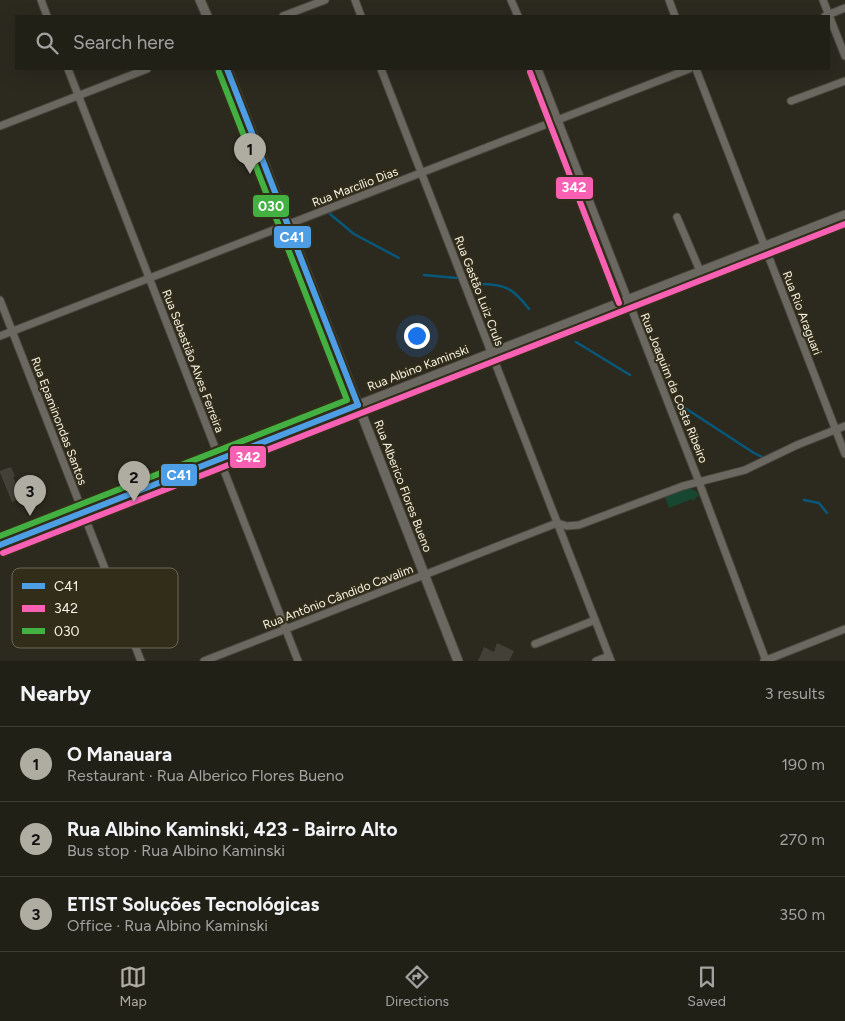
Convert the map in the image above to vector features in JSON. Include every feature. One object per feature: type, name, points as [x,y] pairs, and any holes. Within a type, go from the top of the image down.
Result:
[{"type":"street","points":[[41,0],[47,15]]},
{"type":"street","points":[[200,0],[207,15]]},
{"type":"street","points":[[286,15],[325,0]]},
{"type":"street","points":[[355,0],[361,15]]},
{"type":"street","points":[[511,0],[518,15]]},
{"type":"street","points":[[669,0],[675,15]]},
{"type":"street","points":[[824,0],[827,15],[845,8]]},
{"type":"street","points":[[830,22],[845,56]]},
{"type":"street","name":"Rua Sebastião Alves Ferreira","points":[[68,70],[298,661]]},
{"type":"street","points":[[0,126],[145,70]]},
{"type":"street","name":"Rua Alberico Flores Bueno","points":[[227,70],[458,661]]},
{"type":"street","name":"Rua Gastão Luiz Cruls","points":[[381,70],[610,658]]},
{"type":"street","name":"Rua Joaquim da Costa Ribeiro","points":[[538,70],[699,482],[765,661]]},
{"type":"street","name":"Rua Marcílio Dias","points":[[0,336],[686,70]]},
{"type":"street","name":"Rua Rio Araguari","points":[[696,70],[845,454]]},
{"type":"street","points":[[791,101],[845,81]]},
{"type":"street","name":"Rua Albino Kaminski","points":[[0,545],[845,215]]},
{"type":"street","points":[[677,217],[700,271]]},
{"type":"street","name":"Rua Epaminondas Santos","points":[[0,300],[105,568]]},
{"type":"street","name":"Rua Antônio Cândido Cavalim","points":[[204,661],[557,523],[566,526],[579,525],[671,490],[745,470],[797,445],[845,426]]},
{"type":"street","points":[[535,644],[595,620]]},
{"type":"street","points":[[765,661],[845,629]]},
{"type":"street","name":"Rua Epaminondas Santos","points":[[136,648],[141,661]]},
{"type":"street","points":[[596,661],[610,658]]},
{"type":"green space","points":[[689,488],[696,491],[699,495],[693,501],[692,499],[669,508],[665,497]]},
{"type":"building","points":[[11,467],[22,498],[12,502],[0,473],[0,471]]},
{"type":"building","points":[[497,643],[514,651],[509,661],[478,661],[484,647],[494,652]]},
{"type":"waterway","points":[[330,214],[354,234],[399,258]]},
{"type":"waterway","points":[[424,275],[457,278]]},
{"type":"waterway","points":[[479,284],[502,286],[518,296],[529,309]]},
{"type":"waterway","points":[[576,342],[630,375]]},
{"type":"waterway","points":[[682,406],[764,458]]},
{"type":"waterway","points":[[804,500],[819,503],[827,513]]},
{"type":"transit line","name":"C41","points":[[227,70],[358,405]]},
{"type":"transit line","name":"030","points":[[0,536],[347,400],[219,72]]},
{"type":"transit line","name":"342","points":[[530,72],[619,303]]},
{"type":"transit line","name":"342","points":[[3,553],[845,224]]},
{"type":"transit line","name":"C41","points":[[0,545],[358,405]]},
{"type":"place","name":"O Manauara","points":[[250,174]]},
{"type":"place","name":"Rua Albino Kaminski, 423 - Bairro Alto","points":[[134,502]]},
{"type":"place","name":"ETIST Soluções Tecnológicas","points":[[30,516]]}]
